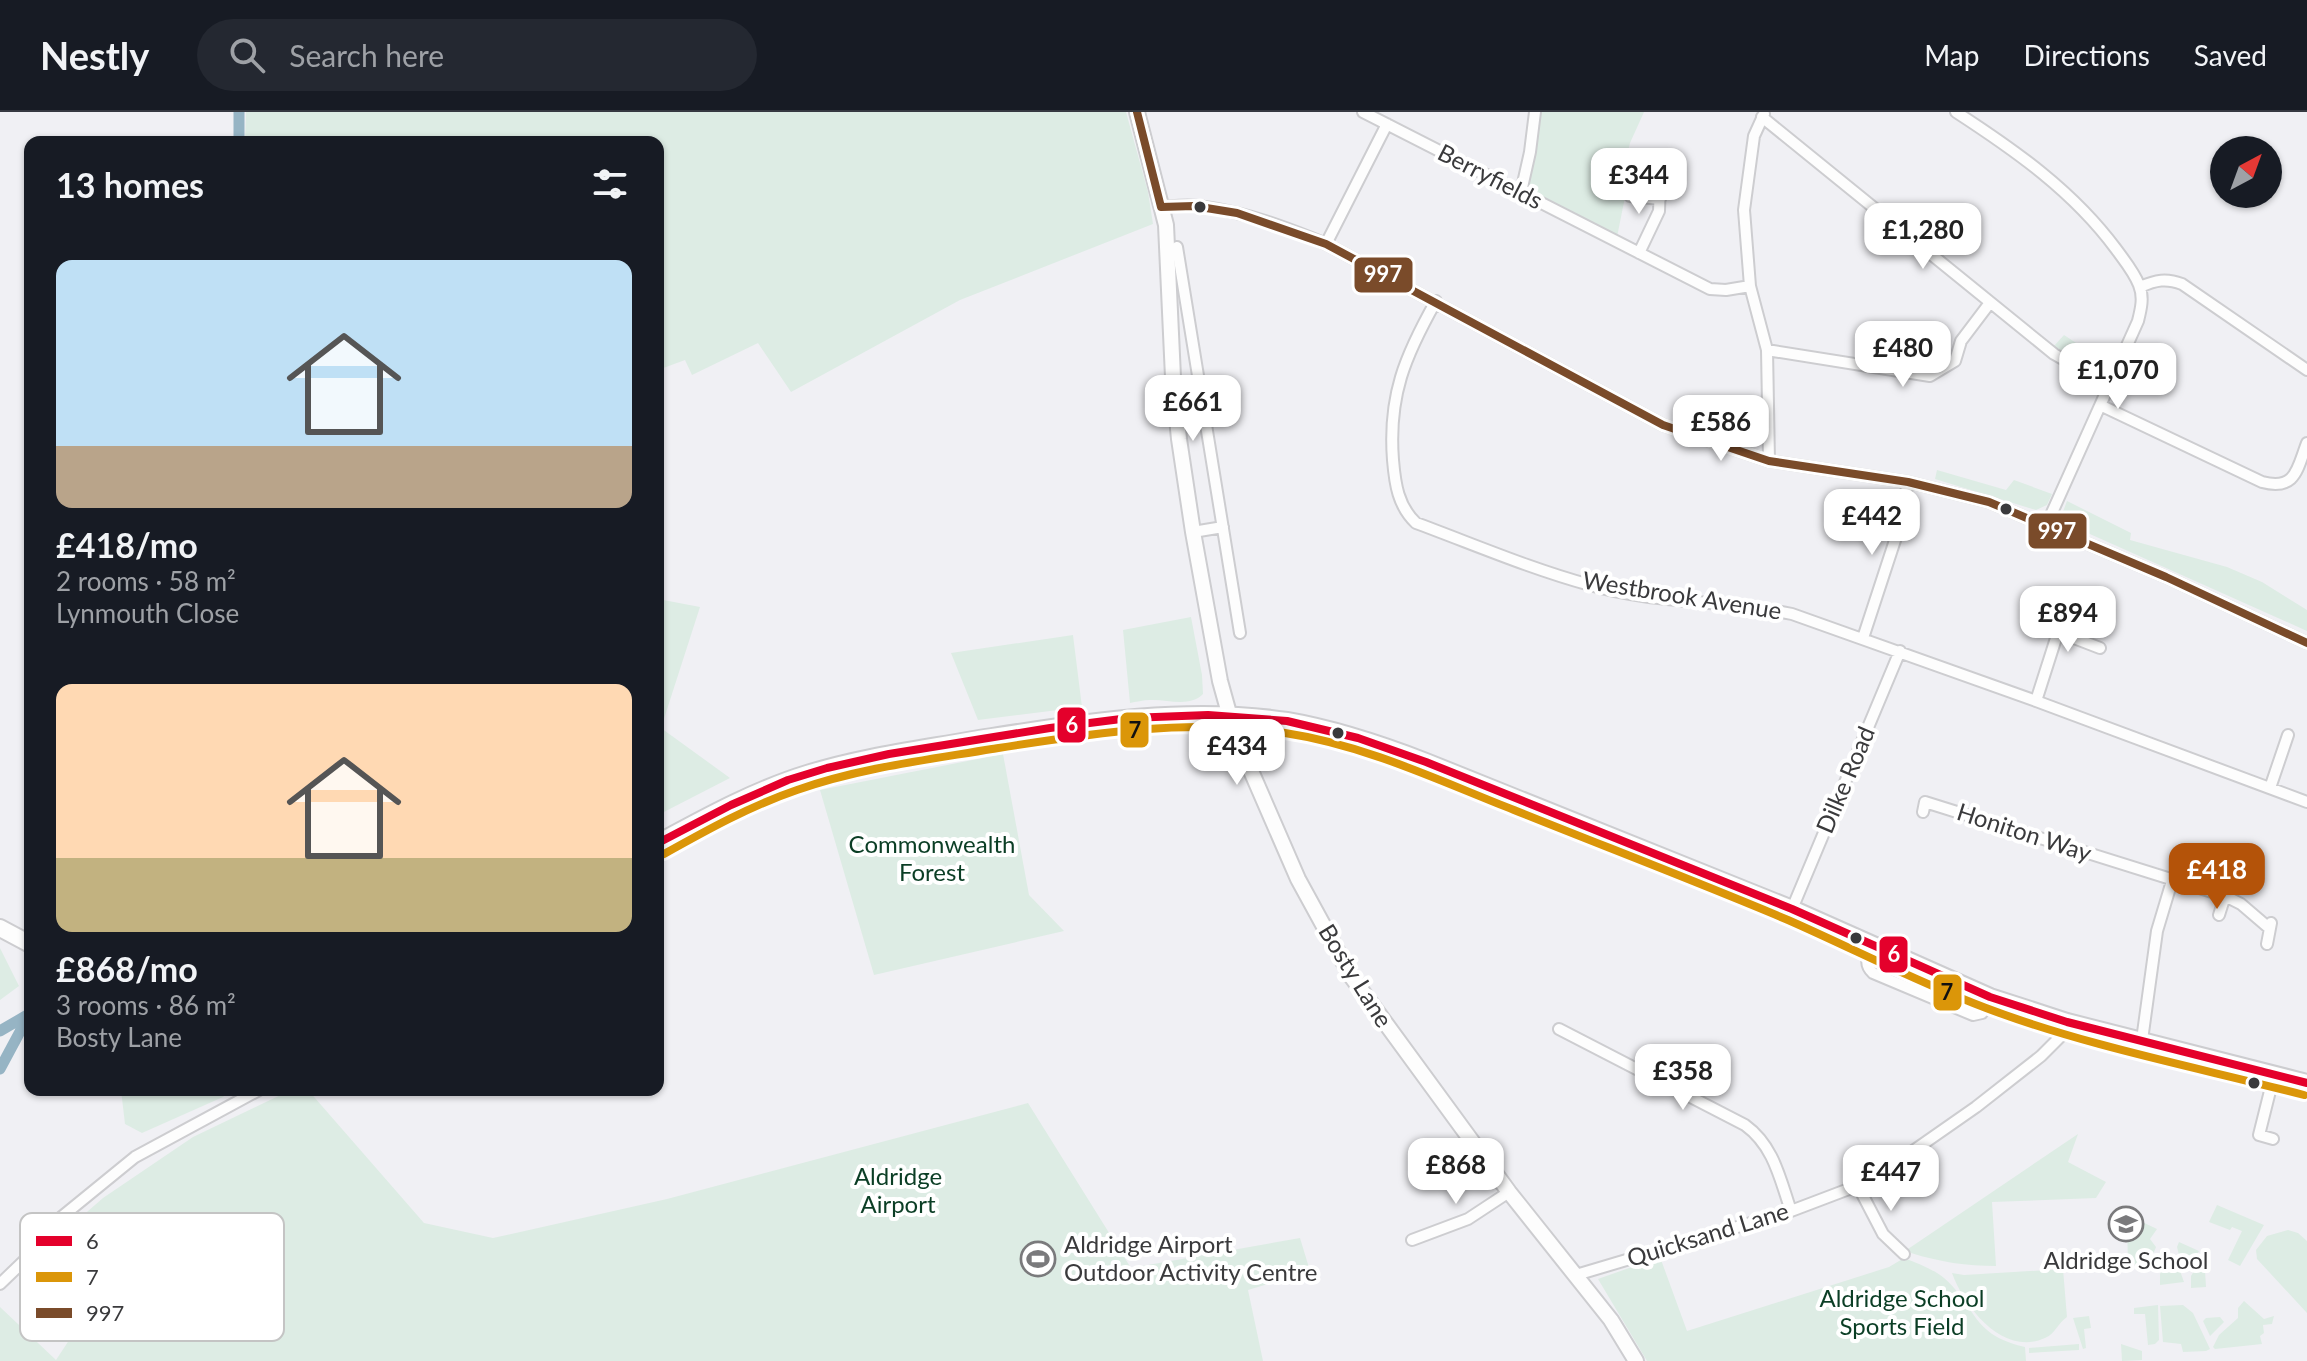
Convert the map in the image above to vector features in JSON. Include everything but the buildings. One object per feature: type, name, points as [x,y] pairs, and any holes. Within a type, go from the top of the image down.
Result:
[{"type":"main road","name":"Bosty Lane","points":[[1137,112],[1166,225],[1176,408],[1193,532],[1220,681],[1230,717],[1298,879],[1351,976],[1509,1192],[1611,1320],[1636,1361]]},
{"type":"main road","points":[[664,840],[760,792],[856,760],[1097,722],[1149,717],[1288,721],[1381,745],[1792,909],[1990,997],[2067,1022],[2307,1083]]},
{"type":"main road","points":[[0,926],[23,940]]},
{"type":"street","name":"Berryfields","points":[[1363,112],[1710,289],[1750,286]]},
{"type":"street","points":[[1521,192],[1535,112]]},
{"type":"street","points":[[1956,112],[2004,143],[2070,196],[2100,228],[2140,287],[2142,303],[2138,321],[2046,526]]},
{"type":"street","points":[[1769,461],[1767,350],[1750,286],[1745,193],[1754,136],[1764,115],[1989,304],[2054,354],[2110,386]]},
{"type":"street","points":[[1326,244],[1387,124]]},
{"type":"street","points":[[1639,253],[1655,222],[1660,182]]},
{"type":"street","points":[[1630,196],[1660,199]]},
{"type":"street","points":[[1161,207],[1202,206],[1276,223],[1326,244],[1436,301],[1663,425],[1769,461],[1908,482],[1989,502],[2166,577],[2307,643]]},
{"type":"street","points":[[1177,247],[1223,527],[1231,610],[1240,633]]},
{"type":"street","points":[[2140,287],[2155,280],[2169,279],[2182,284],[2307,370]]},
{"type":"street","name":"Westbrook Avenue","points":[[1436,301],[1402,371],[1391,428],[1394,475],[1401,505],[1416,523],[1591,586],[1792,614],[2307,802]]},
{"type":"street","points":[[1767,350],[1930,376],[1955,361],[1961,341],[1989,304]]},
{"type":"street","points":[[2102,406],[2276,486],[2284,485],[2293,477],[2307,443]]},
{"type":"street","points":[[1863,638],[1899,528],[1908,482]]},
{"type":"street","points":[[1193,532],[1223,527]]},
{"type":"street","points":[[2036,701],[2053,630],[2100,648]]},
{"type":"street","name":"Dilke Road","points":[[1792,909],[1900,651]]},
{"type":"street","points":[[2270,788],[2288,735]]},
{"type":"street","name":"Honiton Way","points":[[1923,812],[1925,802],[2132,873],[2225,896],[2270,925],[2267,944]]},
{"type":"street","points":[[2142,1040],[2157,931],[2172,881]]},
{"type":"street","points":[[2219,915],[2225,896]]},
{"type":"street","points":[[1873,945],[1866,959],[1873,973],[1973,1015],[1982,1013],[1990,997]]},
{"type":"street","name":"Quicksand Lane","points":[[1576,1275],[1791,1211],[1858,1186],[1884,1172],[1976,1107],[2051,1048],[2067,1022]]},
{"type":"street","points":[[1559,1029],[1758,1134],[1771,1152],[1791,1211]]},
{"type":"street","points":[[1566,1047],[1575,1036]]},
{"type":"street","points":[[2255,1146],[2274,1075]]},
{"type":"street","points":[[66,1213],[135,1157],[246,1096]]},
{"type":"street","points":[[2259,1135],[2273,1139]]},
{"type":"street","points":[[1858,1186],[1883,1234],[1904,1254]]},
{"type":"street","points":[[1412,1240],[1468,1219],[1509,1192]]},
{"type":"street","points":[[0,1284],[20,1265]]},
{"type":"green space","points":[[246,112],[1126,112],[1148,192],[1153,224],[960,300],[791,392],[758,343],[692,375],[685,360],[664,368],[664,136],[245,136]]},
{"type":"green space","points":[[1541,112],[1644,112],[1630,143],[1622,177],[1625,197],[1617,237],[1527,192]]},
{"type":"green space","points":[[2064,335],[2111,366],[2089,366],[2054,346]]},
{"type":"green space","points":[[1937,470],[2006,490],[2014,480],[2052,494],[2047,505],[2036,510],[1935,479]]},
{"type":"green space","points":[[2067,501],[2131,533],[2130,540],[2227,567],[2262,582],[2307,610],[2307,631],[2063,522],[2061,517]]},
{"type":"green space","points":[[664,600],[700,607],[664,719]]},
{"type":"green space","points":[[1191,617],[1203,694],[1185,702],[1150,700],[1130,703],[1123,630]]},
{"type":"green space","points":[[1073,635],[1082,707],[978,720],[951,653]]},
{"type":"green space","points":[[664,730],[730,778],[664,812]]},
{"type":"green space","name":"Commonwealth Forest","points":[[1003,754],[1029,895],[1064,931],[874,975],[820,790]]},
{"type":"green space","points":[[0,948],[19,986],[0,1000]]},
{"type":"green space","points":[[122,1096],[224,1096],[142,1133],[125,1124]]},
{"type":"green space","name":"Aldridge Airport","points":[[278,1096],[313,1096],[424,1223],[493,1238],[667,1199],[1028,1103],[1131,1268],[1300,1238],[1310,1271],[1248,1290],[1263,1361],[0,1361],[0,1307],[20,1326],[20,1341],[36,1341],[56,1360],[69,1341],[284,1341],[284,1213],[86,1213],[193,1137]]},
{"type":"green space","points":[[2078,1134],[2068,1162],[2106,1182],[2096,1198],[1992,1202],[1996,1266],[1943,1261],[1911,1253],[1908,1249]]},
{"type":"green space","points":[[2217,1205],[2264,1225],[2240,1266],[2228,1260],[2242,1231],[2209,1222]]},
{"type":"green space","points":[[2138,1220],[2157,1229],[2150,1239],[2156,1247],[2154,1252],[2142,1265],[2128,1264],[2127,1224],[2136,1225]]},
{"type":"green space","points":[[2288,1230],[2298,1233],[2307,1241],[2307,1313],[2257,1259],[2256,1250],[2267,1236]]},
{"type":"green space","points":[[2179,1242],[2199,1251],[2194,1260],[2182,1267],[2177,1247]]},
{"type":"green space","points":[[2204,1254],[2209,1256],[2205,1270],[2206,1287],[2191,1288],[2191,1276]]},
{"type":"green space","points":[[2168,1256],[2175,1257],[2184,1282],[2160,1285],[2160,1274]]},
{"type":"green space","name":"Aldridge School Sports Field","points":[[1660,1257],[1687,1331],[1889,1267],[1904,1258],[1944,1278],[1984,1327],[2007,1342],[2025,1347],[2026,1361],[1647,1361],[1598,1279]]},
{"type":"green space","points":[[2063,1269],[2067,1317],[2045,1338],[2029,1342],[2014,1341],[1987,1325],[1966,1300],[1952,1273],[1964,1275]]},
{"type":"green space","points":[[2244,1301],[2264,1319],[2274,1316],[2272,1324],[2263,1325],[2264,1333],[2260,1336],[2262,1344],[2215,1349],[2213,1347],[2219,1335],[2238,1318],[2238,1308]]},
{"type":"green space","points":[[2158,1305],[2159,1340],[2148,1345],[2145,1314],[2134,1314],[2134,1308]]},
{"type":"green space","points":[[2183,1305],[2193,1313],[2210,1349],[2183,1352],[2181,1344],[2163,1342],[2160,1306]]},
{"type":"green space","points":[[2089,1316],[2091,1328],[2084,1329],[2086,1348],[2083,1349],[2073,1318]]},
{"type":"green space","points":[[2220,1317],[2224,1322],[2210,1336],[2203,1321]]},
{"type":"green space","points":[[2079,1344],[2079,1350],[2029,1353],[2029,1348]]},
{"type":"green space","points":[[2121,1344],[2142,1351],[2142,1360],[2122,1361]]},
{"type":"waterway","points":[[239,112],[239,136]]},
{"type":"waterway","points":[[0,1031],[24,1017]]},
{"type":"waterway","points":[[0,1069],[24,1024]]},
{"type":"transit line","name":"997","points":[[1137,112],[1161,207],[1194,206],[1237,213],[1326,244],[1663,425],[1769,461],[1908,482],[1989,502],[2166,577],[2307,643]]},
{"type":"transit line","name":"6","points":[[664,840],[788,780],[889,754],[1129,718],[1208,715],[1287,721],[1358,738],[1426,762],[1792,909],[1990,997],[2067,1022],[2307,1083]]},
{"type":"transit line","name":"7","points":[[664,854],[780,796],[820,782],[893,765],[1064,738],[1138,730],[1211,727],[1285,733],[1344,746],[1430,776],[1754,906],[1936,988],[2024,1022],[2304,1095]]},
{"type":"place","name":"Aldridge School","points":[[2126,1224]]},
{"type":"place","name":"Aldridge Airport Outdoor Activity Centre","points":[[1038,1259]]}]
